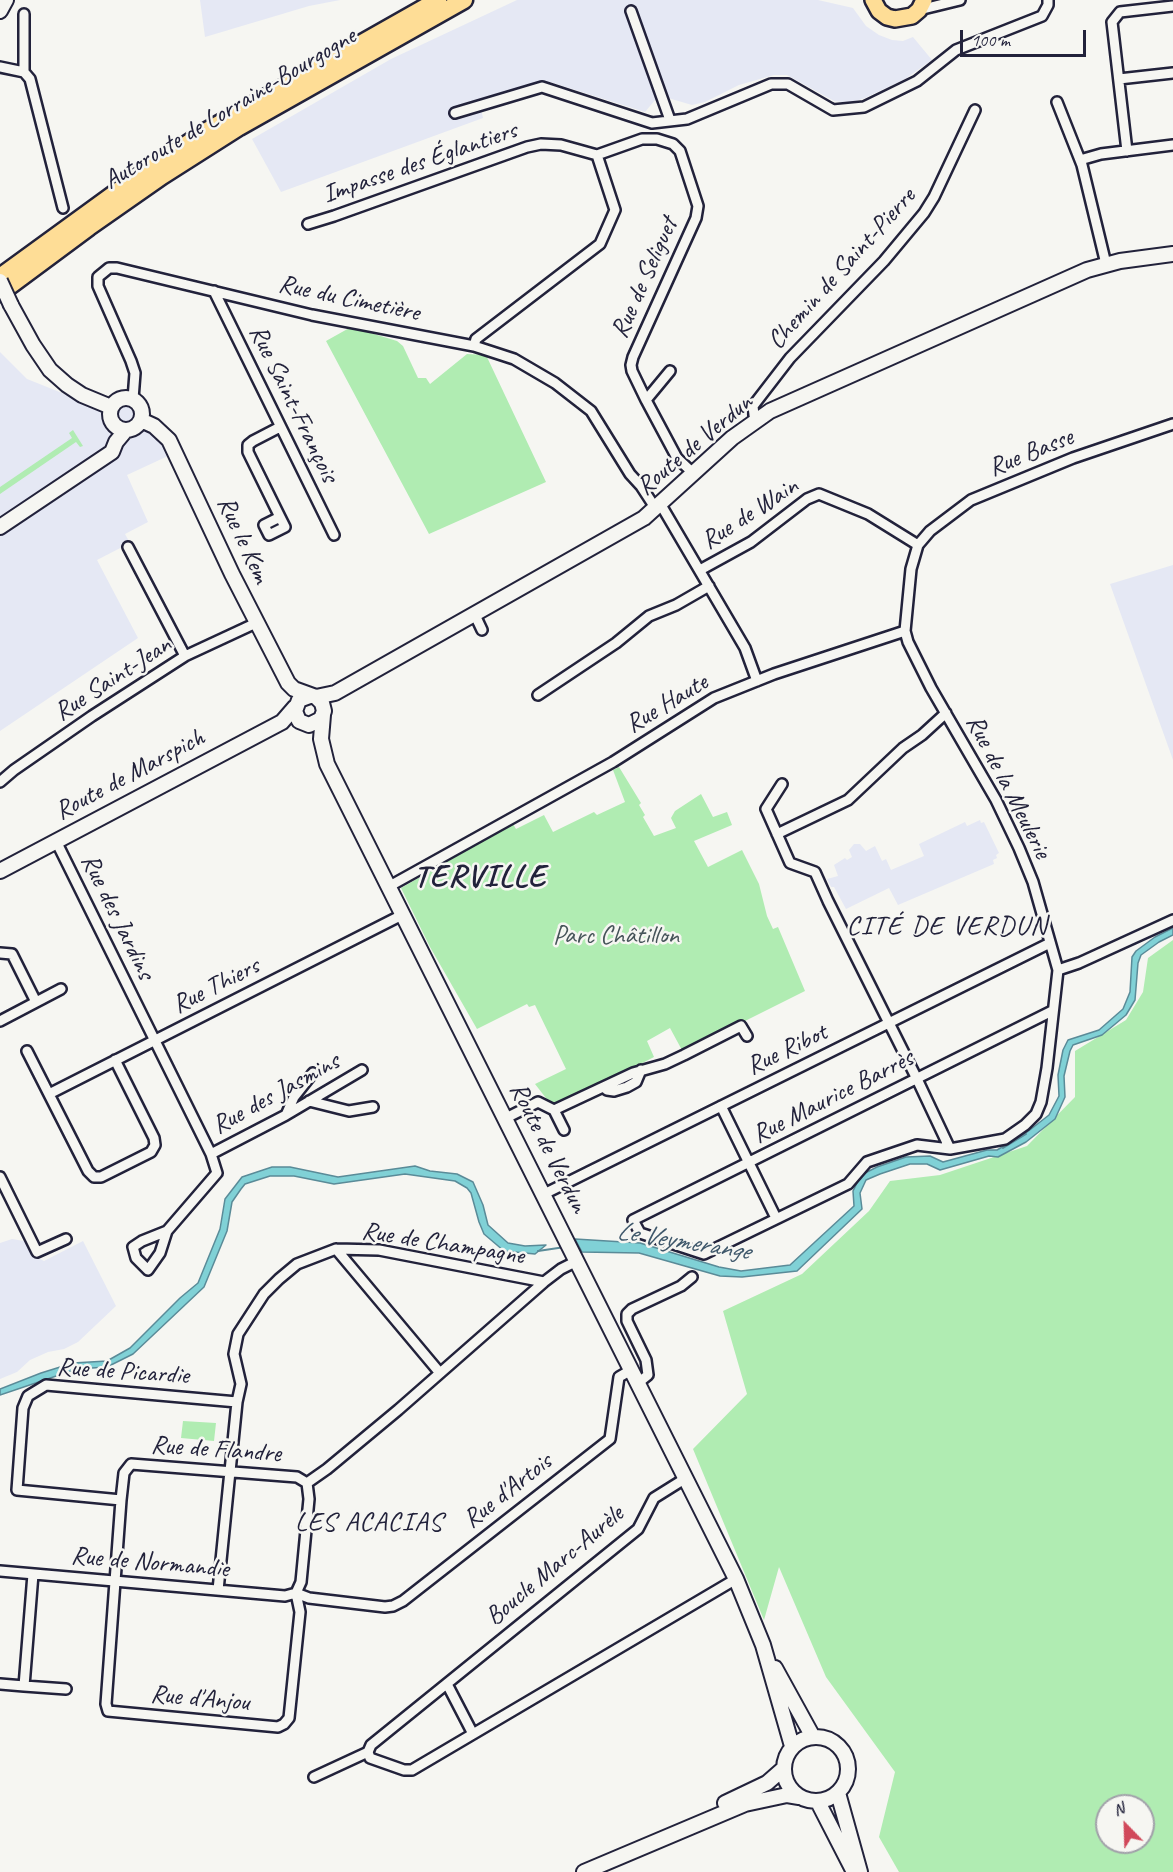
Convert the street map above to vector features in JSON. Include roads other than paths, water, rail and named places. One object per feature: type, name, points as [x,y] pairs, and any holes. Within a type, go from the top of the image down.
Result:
[{"type":"highway","name":"Autoroute de Lorraine-Bourgogne","points":[[0,279],[125,186],[205,132],[438,0]]},
{"type":"highway","name":"Autoroute de Lorraine-Bourgogne","points":[[5,299],[153,182],[239,127],[464,0]]},
{"type":"main road","points":[[0,11],[6,0]]},
{"type":"main road","points":[[873,0],[879,11],[895,19],[912,16],[922,5]]},
{"type":"main road","name":"Route de Verdun","points":[[313,697],[335,693],[644,518],[756,419],[770,411],[1106,264],[1173,254]]},
{"type":"main road","points":[[0,279],[5,299],[50,370],[82,395],[111,407]]},
{"type":"main road","points":[[128,397],[133,399],[142,410],[141,420],[135,427],[121,428],[111,418],[111,407],[118,400],[128,397]]},
{"type":"main road","name":"Rue le Kem","points":[[141,420],[154,426],[169,440],[256,623],[288,683],[294,689],[300,714]]},
{"type":"main road","points":[[0,527],[112,452],[121,428]]},
{"type":"main road","points":[[294,689],[313,697],[322,703],[323,713],[317,722],[300,714],[302,698],[313,697]]},
{"type":"main road","name":"Route de Verdun","points":[[335,693],[323,713],[321,739],[327,764],[736,1579],[763,1645],[792,1746]]},
{"type":"main road","name":"Route de Verdun","points":[[300,714],[321,739]]},
{"type":"main road","name":"Route de Marspich","points":[[0,871],[300,714]]},
{"type":"main road","name":"Route de Verdun","points":[[763,1645],[813,1737]]},
{"type":"main road","points":[[584,1872],[745,1804],[788,1795],[818,1802],[832,1797],[844,1785],[848,1775],[848,1765],[845,1756],[832,1741],[813,1737],[792,1746],[787,1753],[783,1769],[787,1785],[799,1797]]},
{"type":"main road","points":[[622,1856],[673,1828],[767,1783],[783,1769]]},
{"type":"main road","points":[[838,1792],[860,1872]]},
{"type":"main road","points":[[818,1802],[854,1872]]},
{"type":"street","points":[[922,5],[960,0]]},
{"type":"street","points":[[455,112],[542,87],[652,123],[687,119],[771,84],[788,84],[834,110],[864,107],[917,81],[956,50],[1042,16],[1048,0]]},
{"type":"street","points":[[1127,151],[1112,22],[1120,12],[1173,6]]},
{"type":"street","points":[[632,11],[670,120]]},
{"type":"street","points":[[24,14],[24,72]]},
{"type":"street","points":[[0,67],[24,72],[30,79],[63,208]]},
{"type":"street","points":[[1119,79],[1173,73]]},
{"type":"street","points":[[1057,102],[1080,160],[1106,264]]},
{"type":"street","name":"Chemin de Saint-Pierre","points":[[756,419],[753,406],[790,358],[884,261],[924,213],[934,197],[975,110]]},
{"type":"street","name":"Rue de Seliguet","points":[[597,155],[642,139],[657,139],[673,144],[683,158],[698,206],[698,213],[633,357],[632,371],[677,458],[693,473]]},
{"type":"street","name":"Impasse des Églantiers","points":[[308,224],[527,147],[561,145],[597,155]]},
{"type":"street","points":[[1080,160],[1101,154],[1173,145]]},
{"type":"street","points":[[474,346],[476,339],[600,244],[614,214],[615,204],[597,155]]},
{"type":"street","name":"Rue du Cimetière","points":[[133,399],[135,373],[98,286],[98,277],[109,268],[320,316],[499,352],[539,372],[591,411],[630,474],[658,507],[700,570],[745,648],[757,681]]},
{"type":"street","name":"Rue Saint-François","points":[[214,291],[334,535]]},
{"type":"street","points":[[646,400],[670,370]]},
{"type":"street","name":"Rue Basse","points":[[918,544],[930,531],[971,500],[1073,458],[1173,424]]},
{"type":"street","points":[[280,427],[248,445],[248,452],[280,517]]},
{"type":"street","name":"Rue de Wain","points":[[700,570],[752,542],[807,499],[819,494],[868,514],[918,544]]},
{"type":"street","points":[[905,631],[911,569],[918,544]]},
{"type":"street","points":[[128,547],[185,656]]},
{"type":"street","points":[[537,695],[616,643],[649,616],[676,605],[709,586]]},
{"type":"street","points":[[474,613],[483,630]]},
{"type":"street","name":"Rue Saint-Jean","points":[[0,782],[92,716],[185,656],[256,623]]},
{"type":"street","name":"Rue Haute","points":[[388,886],[613,762],[714,698],[757,681],[905,631]]},
{"type":"street","name":"Rue de la Meulerie","points":[[905,631],[926,678],[996,801],[1018,848],[1033,882],[1058,970]]},
{"type":"street","points":[[777,834],[848,800],[903,748],[922,735],[945,713]]},
{"type":"street","points":[[782,784],[766,809],[790,863],[815,872],[950,1149]]},
{"type":"street","name":"Rue des Jardins","points":[[56,841],[211,1154],[217,1173],[167,1232]]},
{"type":"street","name":"Rue Thiers","points":[[49,1094],[402,915]]},
{"type":"street","points":[[721,1106],[776,1218],[848,1185],[867,1162],[917,1145],[950,1149],[1005,1139],[1036,1114],[1041,1102],[1058,970],[1079,963],[1173,920]]},
{"type":"street","name":"Rue Ribot","points":[[544,1194],[1050,943]]},
{"type":"street","points":[[0,953],[12,954],[36,1002]]},
{"type":"street","points":[[0,1021],[61,989]]},
{"type":"street","name":"Rue Maurice Barrès","points":[[776,1218],[704,1254],[639,1233],[633,1220],[1052,1011]]},
{"type":"street","points":[[555,1110],[641,1070],[665,1064],[741,1026],[747,1036]]},
{"type":"street","points":[[27,1051],[88,1171],[94,1177],[101,1177],[151,1152],[155,1145],[154,1138],[115,1060]]},
{"type":"street","name":"Rue des Jasmins","points":[[211,1154],[286,1115],[362,1070]]},
{"type":"street","points":[[286,1115],[294,1097],[313,1073]]},
{"type":"street","points":[[309,1101],[349,1112],[373,1107]]},
{"type":"street","points":[[506,1118],[538,1102],[555,1110],[564,1130]]},
{"type":"street","points":[[0,1177],[37,1252],[66,1239]]},
{"type":"street","name":"Rue de Champagne","points":[[336,1249],[440,1373]]},
{"type":"street","name":"Rue de Champagne","points":[[218,1590],[240,1384],[234,1354],[238,1334],[264,1294],[297,1264],[336,1249],[379,1250],[544,1282]]},
{"type":"street","points":[[296,1593],[301,1582],[309,1499],[307,1483],[327,1469],[544,1282],[561,1269],[577,1261]]},
{"type":"street","points":[[638,1383],[648,1375],[646,1360],[627,1321],[627,1314],[632,1309],[681,1286],[692,1277]]},
{"type":"street","name":"Rue d'Artois","points":[[296,1593],[309,1598],[385,1607],[403,1601],[610,1439],[619,1377],[632,1370]]},
{"type":"street","name":"Rue de Picardie","points":[[121,1500],[17,1490],[23,1408],[28,1396],[46,1385],[237,1402]]},
{"type":"street","name":"Rue de Flandre","points":[[116,1581],[124,1473],[131,1464],[297,1477],[307,1483]]},
{"type":"street","name":"Boucle Marc-Aurèle","points":[[314,1777],[368,1752],[371,1745],[638,1529],[654,1498],[686,1478]]},
{"type":"street","name":"Rue de Normandie","points":[[0,1571],[285,1596],[296,1593]]},
{"type":"street","points":[[24,1686],[33,1574]]},
{"type":"street","points":[[368,1752],[370,1758],[404,1770],[412,1770],[736,1579]]},
{"type":"street","name":"Rue d'Anjou","points":[[116,1581],[106,1704],[108,1711],[278,1727],[290,1718],[300,1612],[296,1593]]},
{"type":"street","points":[[0,1684],[66,1689]]},
{"type":"street","points":[[447,1684],[473,1734]]},
{"type":"water","points":[[1173,928],[1173,935],[1141,955],[1138,963],[1135,1000],[1126,1015],[1102,1035],[1073,1045],[1064,1076],[1065,1097],[1055,1119],[1026,1142],[998,1157],[989,1156],[940,1170],[927,1164],[910,1164],[866,1180],[860,1193],[862,1209],[797,1271],[742,1277],[720,1276],[639,1253],[582,1252],[575,1239],[640,1243],[719,1267],[741,1271],[790,1265],[854,1206],[853,1191],[861,1175],[906,1157],[930,1156],[943,1162],[987,1150],[997,1150],[1022,1136],[1049,1115],[1059,1096],[1058,1075],[1063,1050],[1068,1040],[1099,1030],[1123,1009],[1130,992],[1132,957],[1136,951],[1155,937]]},
{"type":"water","points":[[415,1166],[430,1171],[457,1174],[473,1182],[483,1205],[488,1225],[508,1243],[525,1246],[546,1245],[535,1254],[504,1251],[484,1234],[471,1193],[455,1181],[405,1174],[334,1184],[294,1176],[270,1176],[245,1184],[232,1202],[227,1231],[204,1287],[133,1354],[107,1367],[77,1369],[0,1395],[0,1389],[41,1373],[73,1363],[107,1361],[130,1348],[198,1283],[220,1229],[225,1199],[242,1177],[272,1167],[290,1167],[338,1177]]},
{"type":"waterway","name":"Le Veymerange","points":[[1003,1148],[1026,1134]]},
{"type":"waterway","name":"Le Veymerange","points":[[538,1251],[565,1247]]},
{"type":"district","name":"TERVILLE","points":[[480,878]]},
{"type":"district","name":"CITÉ DE VERDUN","points":[[947,927]]},
{"type":"district","name":"LES ACACIAS","points":[[369,1523]]},
{"type":"park label","name":"Parc Châtillon","points":[[616,936]]}]
